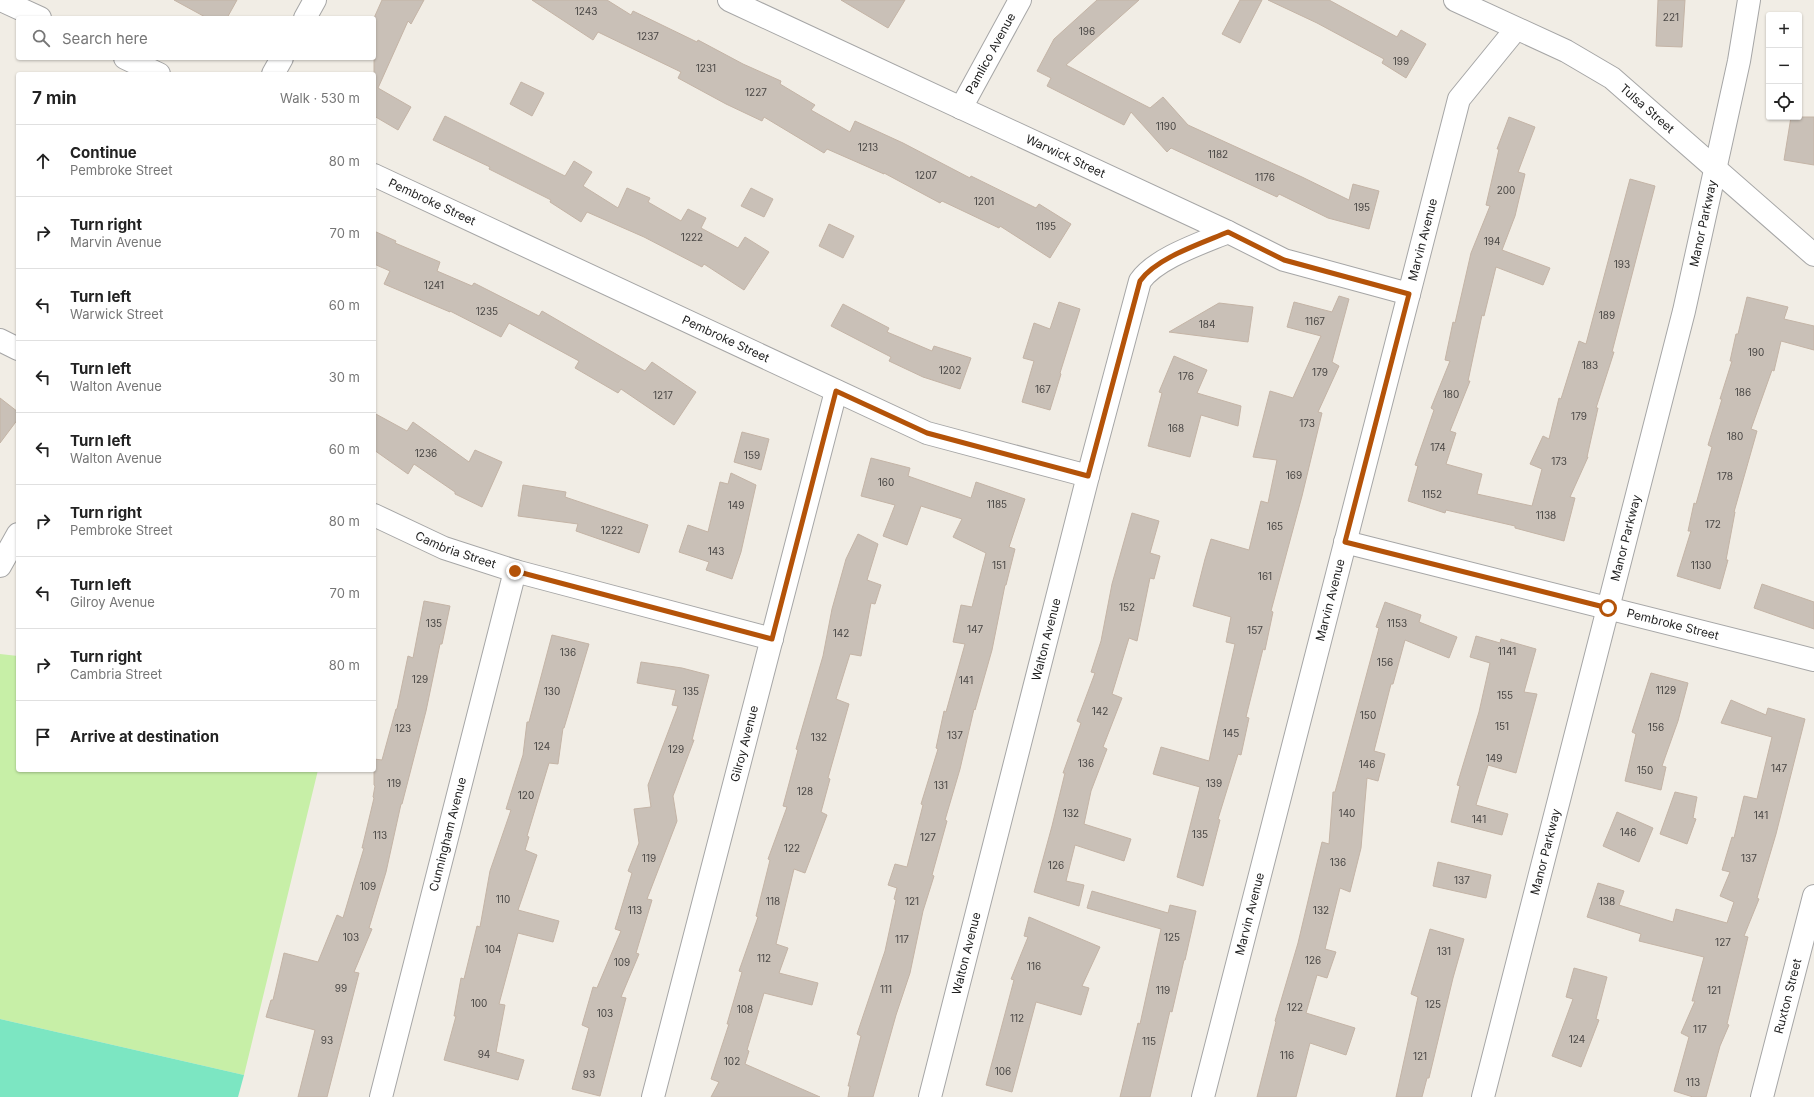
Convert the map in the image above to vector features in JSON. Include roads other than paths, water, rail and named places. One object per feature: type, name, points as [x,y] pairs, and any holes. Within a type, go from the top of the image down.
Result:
[{"type":"street","points":[[1,0],[36,16]]},
{"type":"street","points":[[306,16],[315,0]]},
{"type":"street","name":"Warwick Street","points":[[729,0],[1228,232],[1284,260],[1409,294]]},
{"type":"street","name":"Pamlico Avenue","points":[[961,108],[1020,0]]},
{"type":"street","name":"Tulsa Street","points":[[1455,0],[1566,50],[1612,78],[1814,255]]},
{"type":"street","name":"Manor Parkway","points":[[1483,1097],[1684,311],[1739,61],[1749,0]]},
{"type":"street","name":"Marvin Avenue","points":[[1203,1097],[1459,99],[1516,28]]},
{"type":"street","points":[[129,60],[155,72]]},
{"type":"street","points":[[274,72],[281,60]]},
{"type":"street","name":"Pembroke Street","points":[[376,176],[927,433],[1088,476]]},
{"type":"street","name":"Walton Avenue","points":[[930,1097],[1088,476],[1140,281],[1148,271],[1161,262],[1228,232]]},
{"type":"street","points":[[0,340],[16,348]]},
{"type":"street","name":"Gilroy Avenue","points":[[653,1097],[836,391]]},
{"type":"street","name":"Cambria Street","points":[[376,516],[444,548],[515,571],[772,639]]},
{"type":"street","points":[[0,566],[16,538]]},
{"type":"street","name":"Pembroke Street","points":[[1345,542],[1814,660]]},
{"type":"street","name":"Cunningham Avenue","points":[[384,1096],[515,571]]},
{"type":"street","name":"Ruxton Street","points":[[1762,1097],[1807,953],[1814,896]]}]
